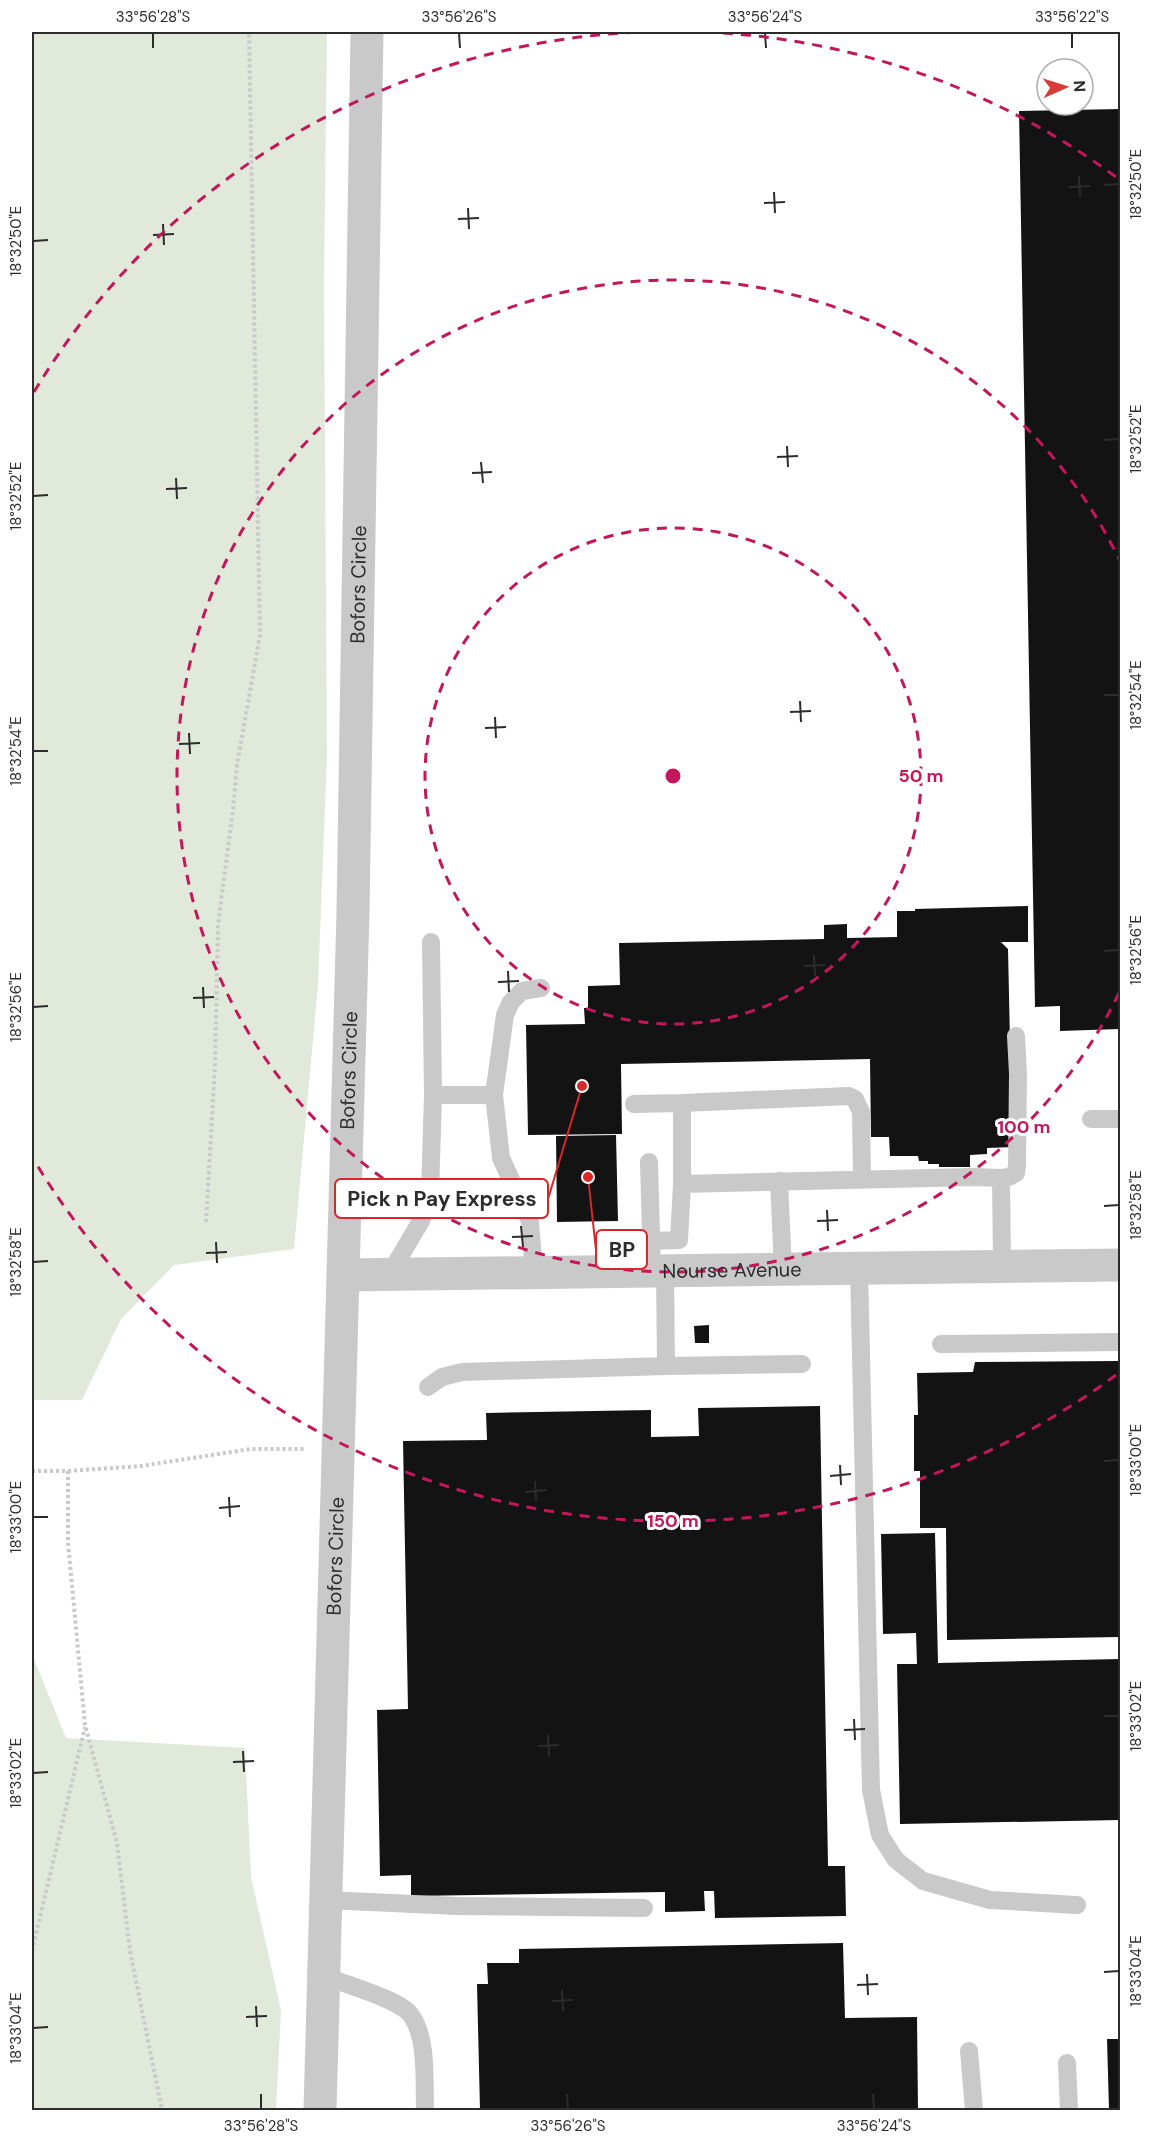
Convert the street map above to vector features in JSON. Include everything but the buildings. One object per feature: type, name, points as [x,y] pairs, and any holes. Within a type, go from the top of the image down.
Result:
[{"type":"street","name":"Bofors Circle","points":[[320,2110],[353,912],[367,32]]},
{"type":"street","name":"Nourse Avenue","points":[[344,1275],[534,1273],[665,1259],[783,1269],[1120,1265]]},
{"type":"lane","points":[[389,1275],[421,1221],[430,1194],[433,1095],[431,942]]},
{"type":"lane","points":[[534,1273],[530,1221],[501,1158],[494,1095],[505,1015],[511,1002],[522,991],[541,988]]},
{"type":"lane","points":[[682,1184],[979,1177],[1001,1179],[1009,1177],[1016,1173],[1017,1165],[1016,1036]]},
{"type":"lane","points":[[433,1095],[494,1095]]},
{"type":"lane","points":[[634,1104],[849,1096],[855,1099],[861,1112],[862,1180]]},
{"type":"lane","points":[[665,1259],[682,1184],[682,1103]]},
{"type":"lane","points":[[1091,1119],[1120,1119]]},
{"type":"lane","points":[[649,1162],[665,1259],[666,1366]]},
{"type":"lane","points":[[1001,1179],[1002,1266]]},
{"type":"lane","points":[[779,1181],[783,1269]]},
{"type":"lane","points":[[859,1268],[862,1316],[871,1790],[880,1835],[896,1860],[923,1881],[990,1900],[1077,1905]]},
{"type":"lane","points":[[941,1344],[1120,1342]]},
{"type":"lane","points":[[428,1387],[442,1377],[462,1372],[802,1364]]},
{"type":"lane","points":[[326,1900],[457,1906],[644,1908]]},
{"type":"lane","points":[[324,1976],[392,2002],[410,2014],[422,2039],[425,2110]]},
{"type":"lane","points":[[969,2051],[974,2110]]},
{"type":"lane","points":[[1067,2063],[1069,2110]]},
{"type":"path","points":[[206,1222],[218,925],[237,765],[260,635],[249,32]]},
{"type":"path","points":[[32,1471],[141,1466],[251,1449],[311,1449]]},
{"type":"path","points":[[68,1471],[68,1542],[85,1725],[117,1843],[130,1951],[162,2110]]},
{"type":"path","points":[[32,1951],[85,1725]]},
{"type":"green space","points":[[32,32],[327,32],[324,287],[327,757],[318,985],[294,1249],[174,1265],[121,1319],[82,1400],[32,1400]]},
{"type":"green space","points":[[32,1654],[66,1738],[245,1748],[251,1877],[281,2010],[276,2110],[32,2110]]},
{"type":"place","name":"Pick n Pay Express","points":[[582,1086]]},
{"type":"place","name":"BP","points":[[588,1177]]}]
